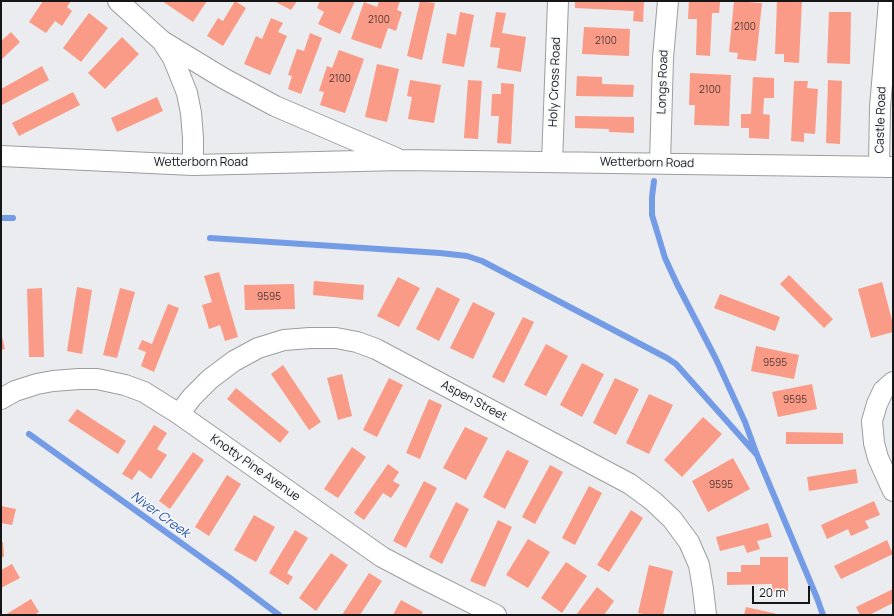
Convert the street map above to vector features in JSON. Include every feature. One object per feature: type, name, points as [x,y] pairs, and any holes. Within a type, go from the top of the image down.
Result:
[{"type":"street","points":[[118,1],[162,41],[173,58],[187,93],[191,119],[193,165]]},
{"type":"street","name":"Holy Cross Road","points":[[552,162],[558,1]]},
{"type":"street","name":"Longs Road","points":[[660,163],[663,58],[668,1]]},
{"type":"street","name":"Castle Road","points":[[886,167],[880,107],[889,1]]},
{"type":"street","name":"Wetterborn Road","points":[[162,41],[223,78],[275,106],[402,160]]},
{"type":"street","name":"Wetterborn Road","points":[[1,156],[193,165],[402,160],[886,167]]},
{"type":"street","name":"Aspen Street","points":[[178,414],[210,379],[234,361],[258,348],[284,340],[336,338],[357,342],[376,349],[630,484],[653,502],[672,519],[689,542],[699,564],[706,615]]},
{"type":"street","name":"Knotty Pine Avenue","points":[[1,399],[15,391],[53,381],[79,378],[97,379],[125,385],[144,392],[178,414],[382,557],[496,615]]},
{"type":"street","points":[[893,382],[884,391],[877,404],[872,421],[874,443],[878,458],[893,491]]},
{"type":"building","points":[[43,1],[71,1],[67,7],[72,11],[62,26],[55,21],[46,33],[29,22]]},
{"type":"building","points":[[162,1],[207,1],[193,22]]},
{"type":"building","points":[[235,1],[246,8],[223,46],[207,36],[218,18],[223,21]]},
{"type":"building","points":[[274,1],[297,1],[291,10]]},
{"type":"building","points":[[320,1],[355,1],[340,34],[318,24],[324,12],[317,8]]},
{"type":"building","points":[[379,1],[400,1],[397,10],[402,12],[396,31],[388,28],[381,49],[351,39],[364,2],[377,7]]},
{"type":"building","points":[[420,1],[435,3],[422,60],[407,56]]},
{"type":"building","points":[[575,1],[644,1],[643,22],[633,21],[634,11],[575,8]]},
{"type":"building","points":[[689,1],[720,2],[719,13],[712,13],[710,56],[696,55],[697,19],[688,19]]},
{"type":"building","points":[[734,1],[762,3],[756,61],[737,59],[738,53],[729,52]]},
{"type":"building","points":[[777,1],[802,1],[799,63],[784,62],[784,54],[775,54]]},
{"type":"building","points":[[460,12],[474,15],[464,67],[442,63],[447,33],[456,35]]},
{"type":"building","points":[[496,12],[506,13],[502,33],[526,37],[521,72],[497,68],[500,48],[490,47]]},
{"type":"building","points":[[829,12],[851,12],[850,64],[827,63]]},
{"type":"building","points":[[89,13],[108,28],[81,62],[63,48]]},
{"type":"building","points":[[271,18],[283,23],[278,32],[287,36],[270,75],[244,64],[256,36],[262,39]]},
{"type":"building","points":[[584,27],[630,29],[629,56],[582,54]]},
{"type":"building","points":[[11,32],[20,42],[1,60],[1,41]]},
{"type":"building","points":[[310,33],[322,38],[301,94],[288,89],[292,76],[288,75],[297,49],[304,51]]},
{"type":"building","points":[[122,37],[139,54],[105,89],[88,73]]},
{"type":"building","points":[[339,50],[364,59],[345,113],[320,105],[324,92],[319,91],[327,66],[332,68]]},
{"type":"building","points":[[377,64],[399,69],[387,122],[365,117]]},
{"type":"building","points":[[42,66],[49,80],[2,105],[1,89]]},
{"type":"building","points":[[690,73],[731,75],[729,126],[694,125],[695,105],[689,105]]},
{"type":"building","points":[[577,76],[602,77],[602,84],[634,85],[633,97],[576,96]]},
{"type":"building","points":[[753,77],[774,78],[774,98],[764,98],[763,114],[770,115],[769,139],[749,138],[749,128],[741,128],[741,114],[751,114]]},
{"type":"building","points":[[410,80],[441,85],[434,123],[408,119],[412,97],[407,96]]},
{"type":"building","points":[[468,80],[482,81],[478,139],[464,138]]},
{"type":"building","points":[[828,80],[842,81],[840,144],[826,143]]},
{"type":"building","points":[[794,81],[808,81],[807,88],[818,89],[815,134],[804,133],[804,142],[791,141]]},
{"type":"building","points":[[501,83],[514,84],[511,144],[497,143],[499,116],[491,116],[492,94],[501,94]]},
{"type":"building","points":[[73,92],[80,105],[19,136],[12,123]]},
{"type":"building","points":[[157,97],[163,111],[117,132],[111,118]]},
{"type":"building","points":[[575,116],[634,117],[634,133],[609,132],[609,129],[575,128]]},
{"type":"building","points":[[219,272],[238,337],[225,341],[220,325],[209,329],[202,305],[212,302],[204,276]]},
{"type":"building","points":[[789,275],[833,319],[824,328],[780,284]]},
{"type":"building","points":[[398,277],[420,288],[399,327],[377,316]]},
{"type":"building","points":[[314,281],[364,285],[363,300],[313,295]]},
{"type":"building","points":[[882,282],[893,324],[893,332],[871,338],[858,289]]},
{"type":"building","points":[[294,284],[295,309],[245,310],[244,285]]},
{"type":"building","points":[[77,287],[92,290],[82,354],[67,351]]},
{"type":"building","points":[[437,287],[460,299],[439,341],[416,329]]},
{"type":"building","points":[[42,288],[44,357],[29,357],[27,289]]},
{"type":"building","points":[[120,288],[135,292],[117,358],[103,355]]},
{"type":"building","points":[[720,294],[780,317],[775,331],[714,308]]},
{"type":"building","points":[[473,302],[495,313],[473,359],[450,348]]},
{"type":"building","points":[[168,304],[179,308],[154,372],[141,366],[146,352],[138,349],[142,340],[152,344]]},
{"type":"building","points":[[523,317],[534,322],[504,383],[492,377]]},
{"type":"building","points":[[1,333],[5,349],[1,350]]},
{"type":"building","points":[[546,344],[568,356],[546,396],[524,385]]},
{"type":"building","points":[[756,346],[799,355],[794,379],[751,371]]},
{"type":"building","points":[[582,363],[604,374],[582,417],[560,405]]},
{"type":"building","points":[[283,365],[321,422],[309,430],[271,374]]},
{"type":"building","points":[[342,374],[352,416],[338,420],[327,378]]},
{"type":"building","points":[[389,378],[403,385],[377,437],[363,430]]},
{"type":"building","points":[[615,378],[639,389],[616,435],[593,423]]},
{"type":"building","points":[[812,384],[817,409],[778,417],[772,392]]},
{"type":"building","points":[[236,388],[289,432],[280,443],[227,399]]},
{"type":"building","points":[[649,394],[673,405],[649,454],[626,443]]},
{"type":"building","points":[[429,399],[442,405],[420,459],[406,453]]},
{"type":"building","points":[[77,409],[126,441],[118,454],[68,421]]},
{"type":"building","points":[[703,417],[722,434],[682,477],[664,460]]},
{"type":"building","points":[[154,425],[167,433],[157,449],[167,455],[151,479],[139,470],[132,480],[122,474]]},
{"type":"building","points":[[465,427],[488,438],[466,480],[443,468]]},
{"type":"building","points":[[786,432],[843,433],[843,444],[786,444]]},
{"type":"building","points":[[352,447],[366,457],[338,498],[324,489]]},
{"type":"building","points":[[507,450],[529,461],[505,509],[483,497]]},
{"type":"building","points":[[193,452],[204,460],[170,509],[159,501]]},
{"type":"building","points":[[733,458],[750,489],[708,512],[692,481]]},
{"type":"building","points":[[388,464],[399,472],[393,481],[400,485],[391,498],[383,493],[364,520],[354,513]]},
{"type":"building","points":[[550,465],[563,472],[535,524],[522,517]]},
{"type":"building","points":[[856,469],[858,483],[809,491],[807,477]]},
{"type":"building","points":[[227,475],[241,484],[209,536],[195,527]]},
{"type":"building","points":[[424,481],[437,488],[406,548],[393,541]]},
{"type":"building","points":[[589,486],[602,493],[575,545],[562,538]]},
{"type":"building","points":[[874,501],[880,515],[865,521],[869,528],[851,536],[848,529],[827,539],[821,525]]},
{"type":"building","points":[[456,502],[469,509],[442,564],[429,557]]},
{"type":"building","points":[[1,506],[16,509],[12,525],[1,523]]},
{"type":"building","points":[[631,510],[643,518],[609,572],[597,565]]},
{"type":"building","points":[[254,515],[275,527],[256,562],[234,550]]},
{"type":"building","points":[[498,520],[512,527],[485,587],[470,581]]},
{"type":"building","points":[[768,523],[772,537],[757,541],[760,549],[747,553],[744,545],[720,551],[716,537]]},
{"type":"building","points":[[295,530],[308,538],[287,573],[293,577],[288,585],[269,573]]},
{"type":"building","points":[[528,539],[550,552],[528,588],[506,575]]},
{"type":"building","points":[[887,540],[893,554],[841,579],[834,566]]},
{"type":"building","points":[[1,542],[3,542],[4,557],[1,557]]},
{"type":"building","points":[[331,553],[348,565],[316,611],[299,598]]},
{"type":"building","points":[[760,557],[788,557],[788,591],[772,592],[772,584],[727,585],[727,572],[741,572],[741,565],[760,565]]},
{"type":"building","points":[[566,562],[587,576],[562,613],[541,598]]},
{"type":"building","points":[[12,564],[20,578],[1,588],[1,570]]},
{"type":"building","points":[[649,565],[673,571],[663,615],[638,613]]},
{"type":"building","points":[[369,573],[382,581],[360,615],[342,615]]},
{"type":"building","points":[[597,587],[614,601],[604,615],[576,615]]},
{"type":"building","points":[[893,589],[893,603],[869,615],[860,615],[856,607]]},
{"type":"building","points":[[31,599],[39,612],[34,615],[5,615]]},
{"type":"building","points":[[401,600],[423,612],[421,615],[393,615]]},
{"type":"building","points":[[746,607],[777,614],[777,615],[744,615]]},
{"type":"waterway","points":[[654,181],[652,215],[665,258],[716,359],[745,422],[757,455],[823,615]]},
{"type":"waterway","points":[[1,218],[13,218]]},
{"type":"waterway","points":[[210,238],[440,253],[467,256],[482,261],[676,364],[757,455]]},
{"type":"waterway","name":"Niver Creek","points":[[29,434],[230,578],[279,615]]}]
